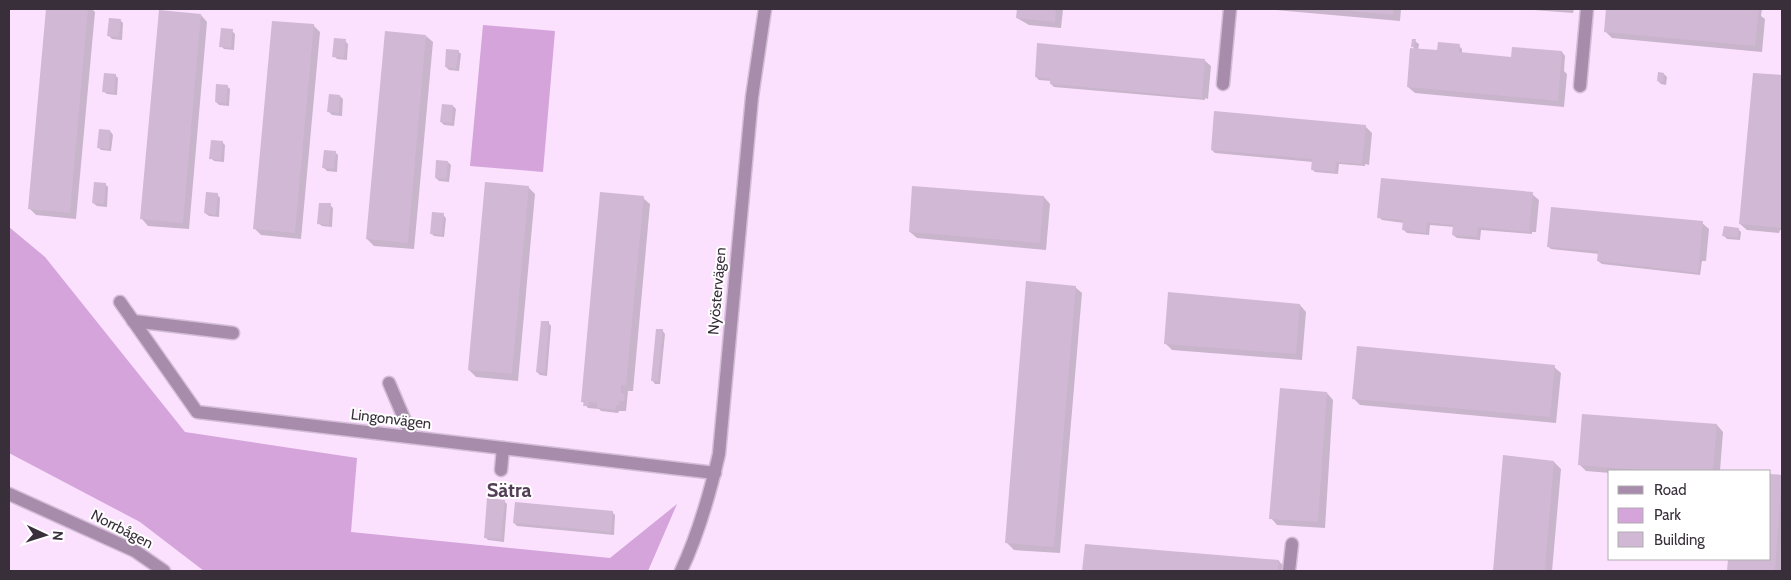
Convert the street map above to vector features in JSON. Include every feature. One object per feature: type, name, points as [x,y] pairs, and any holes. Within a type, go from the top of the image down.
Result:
[{"type":"street","name":"Nyöstervägen","points":[[681,571],[689,553],[715,473],[719,454],[752,97],[764,9]]},
{"type":"street","points":[[1223,84],[1230,9]]},
{"type":"street","points":[[1580,86],[1588,9]]},
{"type":"street","name":"Lingonvägen","points":[[120,302],[197,412],[715,473]]},
{"type":"street","points":[[133,320],[232,333]]},
{"type":"street","points":[[389,383],[412,438]]},
{"type":"street","points":[[501,470],[503,448]]},
{"type":"street","name":"Norrbågen","points":[[9,494],[135,551],[164,571]]},
{"type":"street","points":[[1289,571],[1292,544]]},
{"type":"green space","points":[[483,25],[555,31],[543,172],[470,166]]},
{"type":"green space","points":[[9,227],[45,257],[185,432],[357,458],[351,532],[610,558],[677,504],[648,571],[204,571],[140,522],[9,453]]},
{"type":"building","points":[[46,9],[88,9],[70,213],[28,209]]},
{"type":"building","points":[[1017,9],[1056,9],[1055,22],[1016,18]]},
{"type":"building","points":[[1340,9],[1394,9],[1393,15]]},
{"type":"building","points":[[1606,9],[1759,9],[1755,46],[1604,32]]},
{"type":"building","points":[[159,10],[201,14],[183,223],[140,219]]},
{"type":"building","points":[[109,18],[121,19],[119,37],[107,36]]},
{"type":"building","points":[[272,21],[314,24],[295,233],[253,229]]},
{"type":"building","points":[[221,28],[233,29],[231,48],[219,47]]},
{"type":"building","points":[[385,31],[426,35],[408,243],[366,239]]},
{"type":"building","points":[[334,38],[346,39],[344,58],[332,57]]},
{"type":"building","points":[[1412,39],[1416,39],[1415,47],[1411,47]]},
{"type":"building","points":[[1438,42],[1460,44],[1459,52],[1511,57],[1512,47],[1562,51],[1558,101],[1407,87],[1410,48],[1437,50]]},
{"type":"building","points":[[1037,43],[1205,59],[1202,98],[1050,84],[1050,79],[1035,77]]},
{"type":"building","points":[[446,49],[459,50],[456,69],[445,67]]},
{"type":"building","points":[[1658,72],[1664,73],[1663,82],[1657,81]]},
{"type":"building","points":[[104,73],[116,74],[114,93],[102,92]]},
{"type":"building","points":[[1753,73],[1782,75],[1782,228],[1739,224]]},
{"type":"building","points":[[216,84],[228,85],[226,103],[215,102]]},
{"type":"building","points":[[329,94],[340,95],[339,113],[327,112]]},
{"type":"building","points":[[442,104],[453,105],[452,123],[440,122]]},
{"type":"building","points":[[1214,111],[1366,125],[1362,164],[1336,162],[1335,172],[1311,170],[1312,159],[1211,150]]},
{"type":"building","points":[[99,129],[110,130],[109,149],[97,148]]},
{"type":"building","points":[[211,140],[223,141],[221,160],[209,159]]},
{"type":"building","points":[[324,150],[336,151],[334,169],[322,168]]},
{"type":"building","points":[[436,160],[448,161],[446,179],[435,178]]},
{"type":"building","points":[[1381,178],[1533,192],[1529,232],[1478,227],[1477,237],[1452,235],[1453,225],[1427,222],[1426,233],[1402,230],[1403,220],[1377,218]]},
{"type":"building","points":[[94,182],[106,183],[104,204],[92,203]]},
{"type":"building","points":[[485,182],[529,186],[512,374],[468,370]]},
{"type":"building","points":[[912,186],[1044,196],[1040,243],[909,232]]},
{"type":"building","points":[[206,192],[218,193],[216,215],[204,213]]},
{"type":"building","points":[[600,192],[644,196],[626,385],[621,385],[621,393],[625,394],[624,401],[620,401],[619,405],[616,405],[615,410],[597,408],[597,403],[589,402],[589,406],[583,406],[584,402],[581,402]]},
{"type":"building","points":[[319,203],[331,203],[329,225],[317,224]]},
{"type":"building","points":[[1551,207],[1703,221],[1698,273],[1597,261],[1598,251],[1547,247]]},
{"type":"building","points":[[432,212],[444,213],[442,235],[430,234]]},
{"type":"building","points":[[1724,226],[1739,228],[1738,238],[1722,236]]},
{"type":"building","points":[[1026,281],[1076,286],[1054,547],[1005,543]]},
{"type":"building","points":[[1168,292],[1300,304],[1296,354],[1164,344]]},
{"type":"building","points":[[541,321],[549,321],[545,373],[536,372]]},
{"type":"building","points":[[656,329],[663,329],[658,381],[651,381]]},
{"type":"building","points":[[1357,346],[1555,365],[1550,417],[1352,399]]},
{"type":"building","points":[[1280,388],[1327,392],[1318,522],[1269,519]]},
{"type":"building","points":[[1582,414],[1717,424],[1713,470],[1636,470],[1578,465]]},
{"type":"building","points":[[1503,455],[1554,461],[1545,571],[1493,571]]},
{"type":"building","points":[[1771,474],[1782,475],[1775,571],[1727,571],[1728,560],[1771,560]]},
{"type":"building","points":[[487,498],[505,500],[501,539],[484,538]]},
{"type":"building","points":[[515,502],[613,511],[611,532],[513,523]]},
{"type":"building","points":[[1085,544],[1279,560],[1278,571],[1082,571]]},
{"type":"district","name":"Sätra","points":[[509,490]]}]
